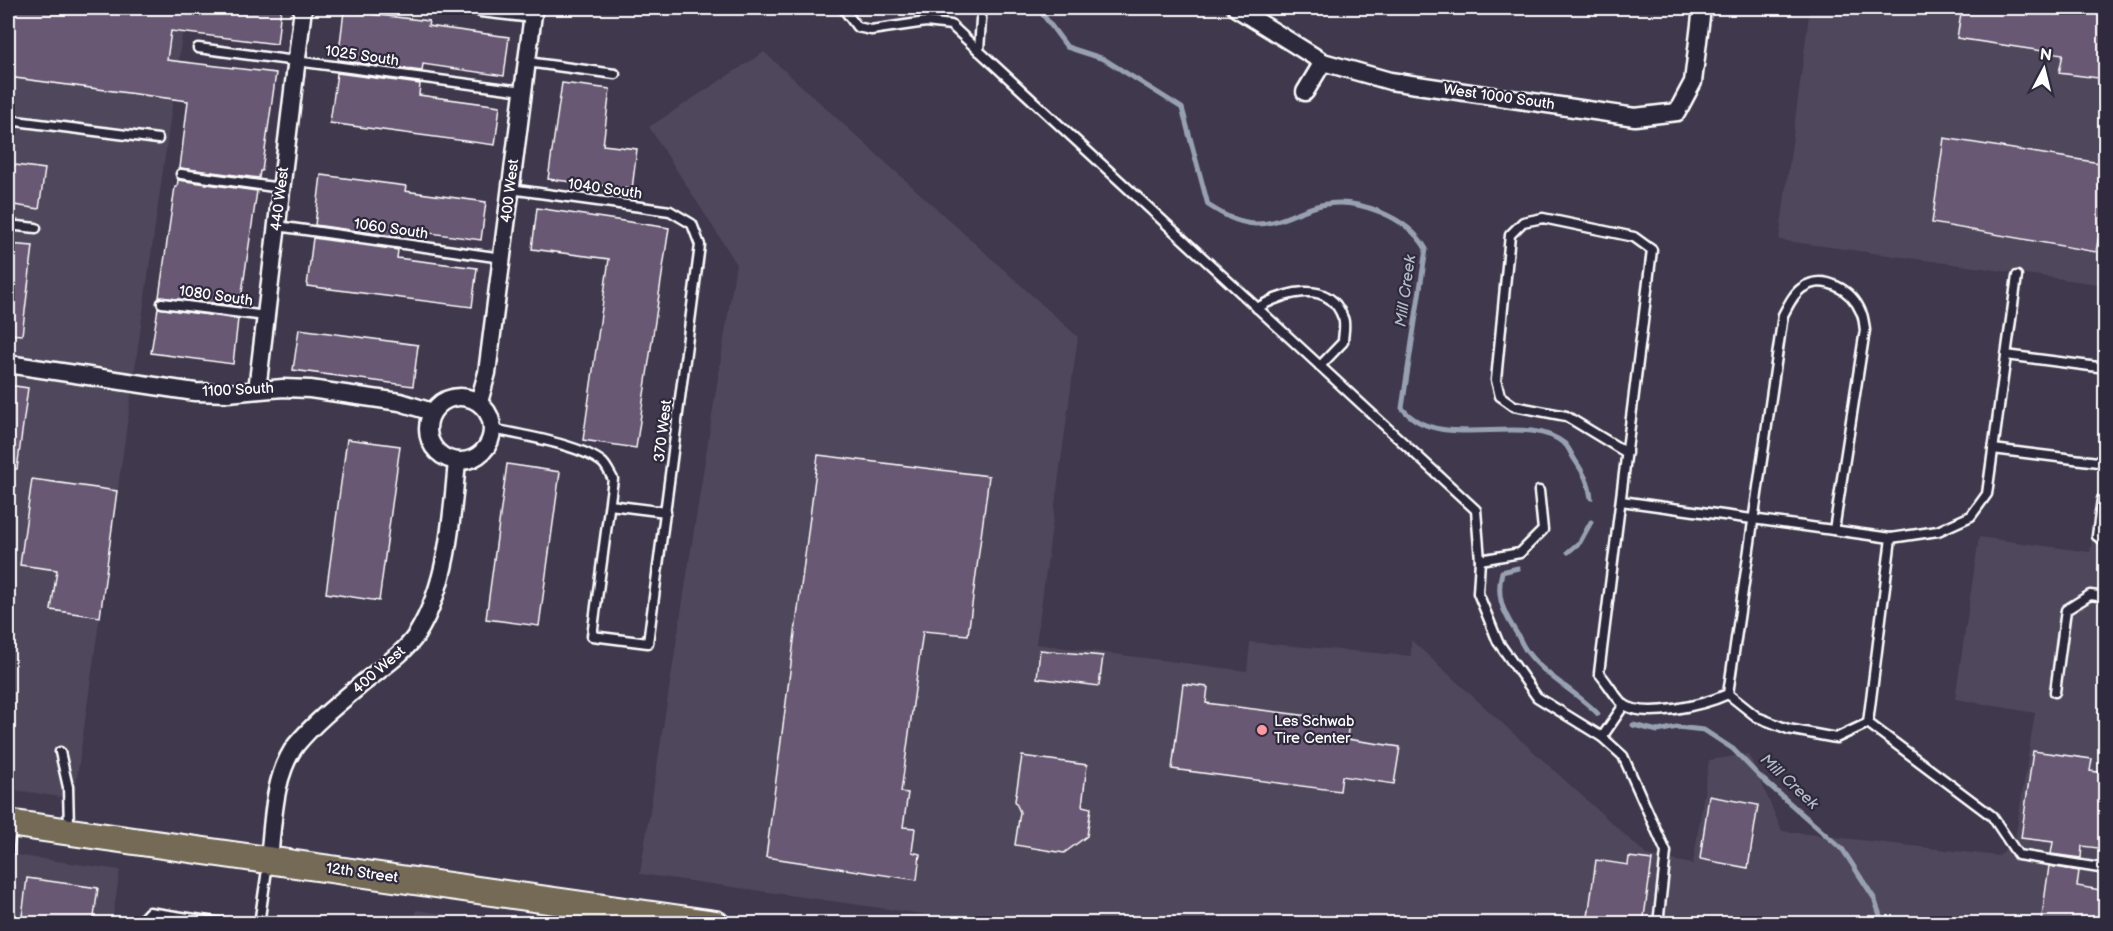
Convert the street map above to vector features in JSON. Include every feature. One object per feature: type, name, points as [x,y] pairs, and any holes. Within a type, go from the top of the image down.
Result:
[{"type":"main road","name":"12th Street","points":[[9,823],[716,924]]},
{"type":"street","name":"440 West","points":[[256,390],[303,8]]},
{"type":"street","name":"400 West","points":[[479,402],[487,373],[533,14],[481,8]]},
{"type":"street","name":"West 1000 South","points":[[1236,8],[1323,62],[1390,81],[1635,117],[1677,112],[1693,82],[1702,8]]},
{"type":"street","points":[[1305,92],[1323,62]]},
{"type":"street","name":"1100 South","points":[[8,364],[195,392],[310,389],[399,402],[432,412]]},
{"type":"street","points":[[470,397],[479,402],[492,419],[493,429],[491,440],[478,456],[457,461],[438,452],[431,443],[428,422],[432,412],[449,398],[470,397]]},
{"type":"street","name":"400 West","points":[[269,860],[276,803],[283,772],[295,747],[348,696],[404,650],[417,634],[441,574],[450,534],[457,461]]},
{"type":"lane","points":[[843,8],[857,27],[871,30],[926,22],[951,25],[1476,510],[1480,560],[1478,593],[1498,642],[1538,697],[1602,737],[1623,756],[1666,852],[1658,924]]},
{"type":"lane","points":[[979,51],[981,19]]},
{"type":"lane","name":"1025 South","points":[[198,48],[523,91]]},
{"type":"lane","points":[[527,62],[615,74]]},
{"type":"lane","points":[[8,120],[158,139]]},
{"type":"lane","points":[[181,174],[281,188]]},
{"type":"lane","name":"1040 South","points":[[510,189],[670,211],[692,224]]},
{"type":"lane","points":[[1627,453],[1566,416],[1514,406],[1500,396],[1496,380],[1510,235],[1523,222],[1543,218],[1634,237],[1652,250],[1627,453],[1621,501],[1599,673],[1624,705],[1651,711],[1705,705],[1728,694]]},
{"type":"lane","name":"370 West","points":[[610,505],[592,636],[648,643],[700,245],[692,224]]},
{"type":"lane","points":[[8,225],[36,228]]},
{"type":"lane","name":"1060 South","points":[[277,226],[502,258]]},
{"type":"lane","points":[[1621,501],[1891,538],[1938,531],[1971,516],[1987,494],[2017,276]]},
{"type":"lane","points":[[1728,694],[1783,315],[1792,298],[1803,288],[1818,282],[1836,285],[1851,296],[1862,312],[1865,330],[1834,530]]},
{"type":"lane","points":[[1257,308],[1280,295],[1308,290],[1331,301],[1344,318],[1343,342],[1320,366]]},
{"type":"lane","name":"1080 South","points":[[162,303],[266,316]]},
{"type":"lane","points":[[2006,355],[2106,368]]},
{"type":"lane","points":[[493,429],[543,440],[590,455],[604,464],[613,479],[610,505],[666,512]]},
{"type":"lane","points":[[1993,449],[2106,463]]},
{"type":"lane","points":[[1480,560],[1520,553],[1543,530],[1539,491]]},
{"type":"lane","points":[[2102,499],[2097,536],[2106,541]]},
{"type":"lane","points":[[1868,723],[1891,538]]},
{"type":"lane","points":[[2055,692],[2066,610],[2090,594],[2106,597]]},
{"type":"lane","points":[[1728,694],[1756,717],[1798,731],[1836,738],[1868,723]]},
{"type":"lane","points":[[1602,737],[1624,705]]},
{"type":"lane","points":[[1868,723],[1992,816],[2018,855],[2106,869]]},
{"type":"lane","points":[[60,752],[69,787],[69,831]]},
{"type":"lane","points":[[8,853],[9,823]]},
{"type":"lane","points":[[260,924],[269,860]]},
{"type":"lane","points":[[138,924],[149,912],[194,921],[228,924]]},
{"type":"shaded area","points":[[8,8],[186,8],[74,799],[8,789]]},
{"type":"shaded area","points":[[1810,8],[2105,8],[2105,285],[1779,240]]},
{"type":"shaded area","points":[[764,52],[1078,337],[1036,644],[1247,671],[1250,642],[1411,656],[1411,640],[1647,855],[1693,864],[1709,760],[1749,754],[1782,831],[1999,856],[2015,839],[2035,713],[1955,699],[1979,537],[2090,552],[2102,476],[2105,477],[2105,923],[993,924],[640,874],[736,263],[649,127]]},
{"type":"shaded area","points":[[8,854],[120,870],[112,923],[8,924]]},
{"type":"shaded area","points":[[416,910],[507,923],[414,923]]},
{"type":"building","points":[[8,8],[173,8],[198,11],[198,8],[281,8],[277,44],[171,31],[167,60],[276,73],[262,171],[260,171],[259,178],[180,168],[188,101],[8,77]]},
{"type":"building","points":[[1962,8],[2106,8],[2106,79],[2059,73],[2063,54],[1957,38]]},
{"type":"building","points":[[344,11],[429,21],[428,26],[509,37],[504,76],[423,64],[422,71],[338,60]]},
{"type":"building","points":[[337,73],[420,84],[419,95],[500,106],[495,145],[330,123]]},
{"type":"building","points":[[562,83],[610,89],[603,145],[637,149],[632,189],[548,179]]},
{"type":"building","points":[[1944,138],[2106,164],[2106,196],[2096,252],[1932,223]]},
{"type":"building","points":[[8,164],[45,169],[39,209],[8,204]]},
{"type":"building","points":[[321,175],[406,186],[405,191],[486,202],[481,240],[401,229],[400,237],[315,225]]},
{"type":"building","points":[[178,180],[257,191],[240,306],[159,297],[175,187],[177,187]]},
{"type":"building","points":[[537,208],[669,228],[636,448],[583,440],[609,259],[532,249]]},
{"type":"building","points":[[313,238],[398,250],[397,258],[477,268],[472,307],[307,286]]},
{"type":"building","points":[[8,244],[33,246],[22,335],[8,334]]},
{"type":"building","points":[[158,308],[238,319],[233,364],[151,353]]},
{"type":"building","points":[[299,329],[418,345],[413,386],[293,370]]},
{"type":"building","points":[[8,385],[28,388],[17,469],[8,469]]},
{"type":"building","points":[[347,439],[400,446],[379,601],[326,593]]},
{"type":"building","points":[[818,455],[989,476],[968,635],[923,631],[901,792],[908,793],[903,827],[915,828],[912,852],[920,854],[917,880],[766,857]]},
{"type":"building","points":[[507,464],[560,472],[539,626],[486,619]]},
{"type":"building","points":[[32,479],[117,491],[100,617],[51,610],[57,570],[20,565]]},
{"type":"building","points":[[1040,650],[1103,656],[1099,686],[1037,678]]},
{"type":"building","name":"Les Schwab Tire Center","points":[[1183,684],[1208,687],[1206,703],[1349,721],[1347,739],[1400,747],[1394,784],[1342,776],[1340,791],[1172,769]]},
{"type":"building","points":[[2033,751],[2092,759],[2090,771],[2106,773],[2106,849],[2082,846],[2081,858],[2051,854],[2053,842],[2021,838]]},
{"type":"building","points":[[1022,756],[1087,765],[1082,806],[1091,808],[1087,836],[1064,853],[1015,845],[1020,812],[1015,801]]},
{"type":"building","points":[[1709,796],[1758,805],[1748,868],[1700,859]]},
{"type":"building","points":[[1629,857],[1652,860],[1643,924],[1587,924],[1596,860],[1628,865]]},
{"type":"building","points":[[2049,866],[2079,871],[2077,886],[2106,891],[2106,924],[2041,924]]},
{"type":"building","points":[[27,878],[98,888],[93,924],[21,924]]},
{"type":"waterway","name":"Mill Creek","points":[[1038,8],[1067,47],[1104,59],[1182,108],[1208,205],[1219,212],[1242,222],[1264,224],[1321,205],[1350,204],[1380,212],[1407,228],[1426,249],[1402,408],[1418,422],[1438,429],[1528,431],[1548,435],[1568,448],[1586,478],[1591,498]]},
{"type":"waterway","name":"Mill Creek","points":[[1568,552],[1580,542],[1591,522]]},
{"type":"waterway","name":"Mill Creek","points":[[1518,568],[1502,572],[1500,580],[1501,602],[1510,622],[1526,650],[1536,662],[1598,714]]},
{"type":"waterway","name":"Mill Creek","points":[[1633,725],[1658,731],[1677,727],[1704,730],[1733,749],[1759,776],[1843,850],[1874,898],[1883,924]]},
{"type":"place","name":"Les Schwab Tire Center","points":[[1262,730]]}]
